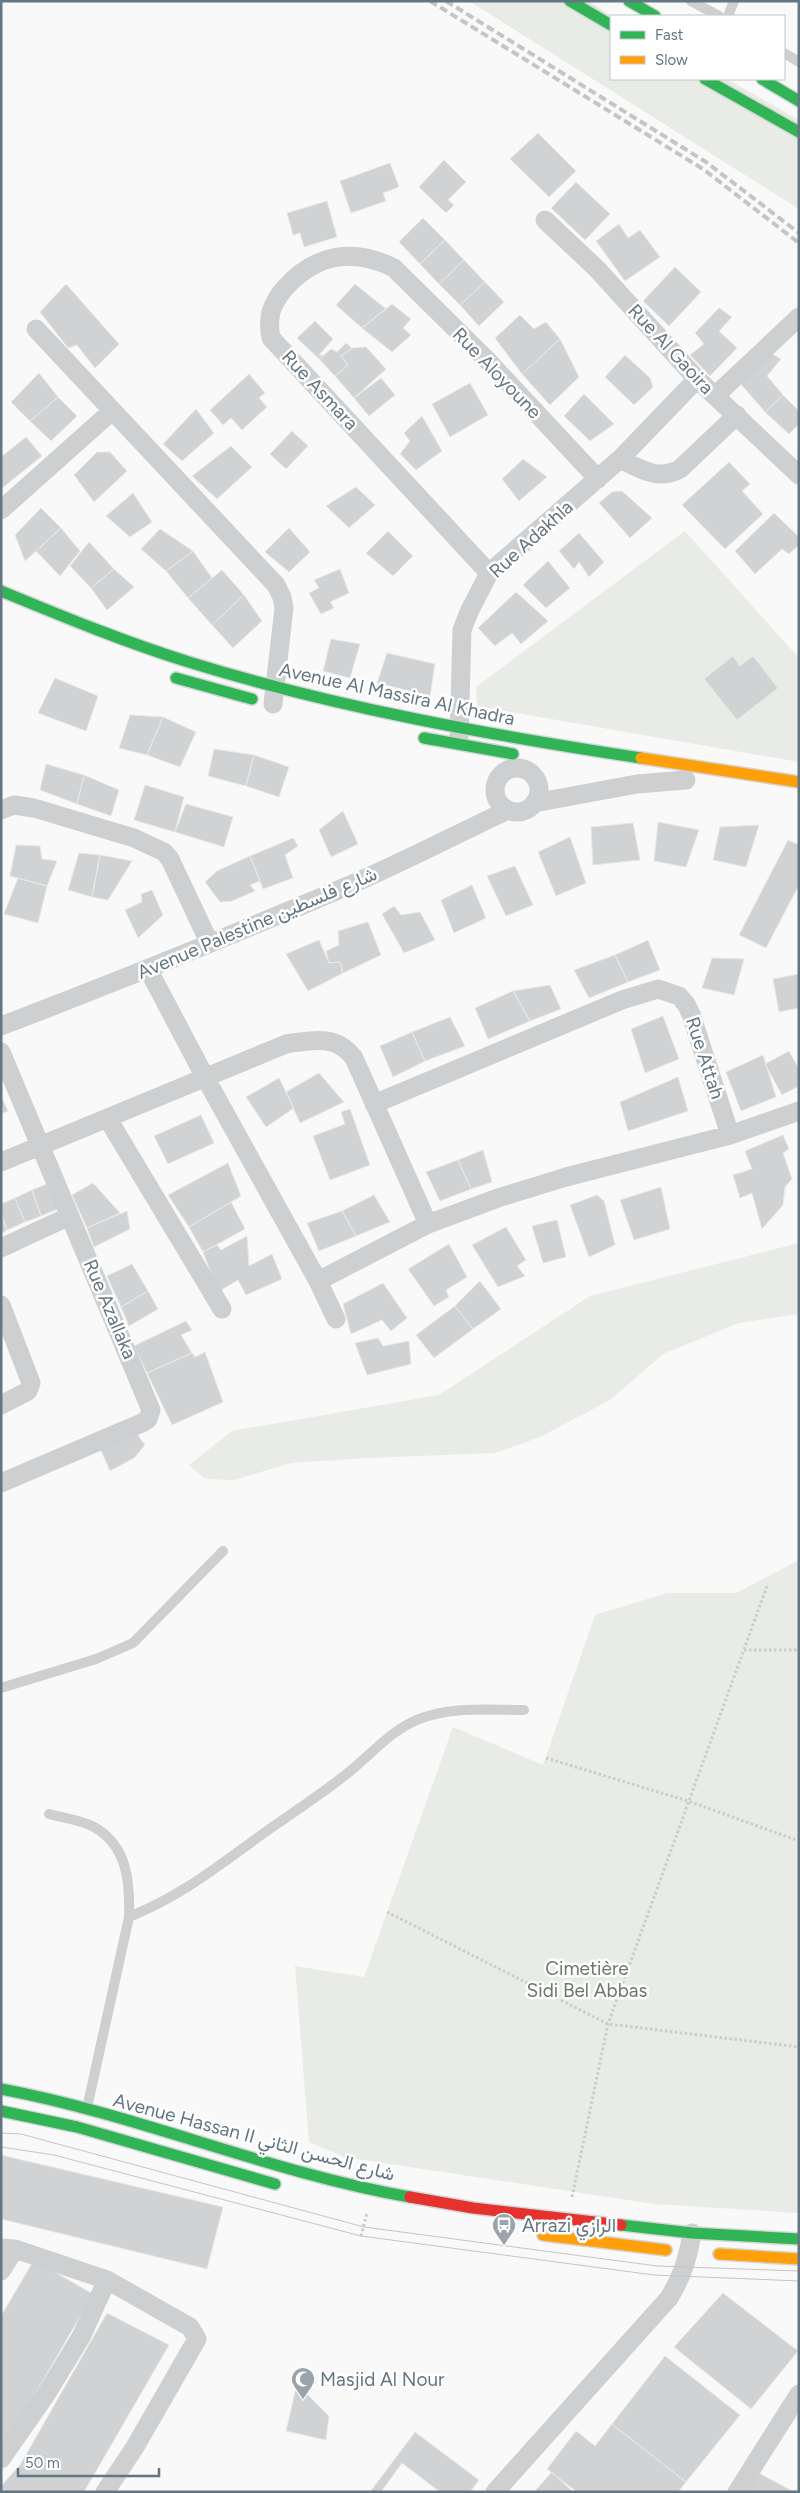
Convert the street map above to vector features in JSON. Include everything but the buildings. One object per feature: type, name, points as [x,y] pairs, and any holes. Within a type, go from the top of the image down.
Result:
[{"type":"main road","points":[[570,1],[610,24]]},
{"type":"main road","points":[[629,1],[653,15]]},
{"type":"main road","points":[[710,80],[799,132]]},
{"type":"main road","points":[[764,80],[799,101]]},
{"type":"main road","name":"Avenue Al Massira Al Khadra","points":[[1,591],[43,610],[276,699]]},
{"type":"main road","name":"Avenue Al Massira Al Khadra","points":[[166,675],[459,736],[524,754],[622,756],[799,782]]},
{"type":"main road","name":"Avenue Al Massira Al Khadra","points":[[408,734],[459,736],[524,754]]},
{"type":"main road","points":[[630,772],[690,781]]},
{"type":"main road","name":"Avenue Hassan II شارع الحسن الثاني","points":[[4,2089],[86,2108],[306,2174],[374,2191],[473,2208],[567,2220],[692,2233],[799,2238]]},
{"type":"main road","name":"Avenue Hassan II شارع الحسن الثاني","points":[[1,2111],[39,2117],[81,2128],[290,2188]]},
{"type":"main road","points":[[529,2233],[586,2242],[799,2259]]},
{"type":"street","name":"Rue Al Gaoira","points":[[545,220],[597,269],[697,379],[799,475]]},
{"type":"street","name":"Rue Asmara","points":[[394,268],[377,260],[356,256],[333,257],[310,265],[296,277],[274,302],[269,314],[271,338],[489,573]]},
{"type":"street","name":"Rue Aloyoune","points":[[394,268],[488,361],[598,479]]},
{"type":"street","points":[[715,396],[799,317]]},
{"type":"street","points":[[36,329],[276,585],[282,596],[284,608],[276,699]]},
{"type":"street","name":"Rue Adakhla","points":[[459,736],[462,630],[489,573],[620,459],[697,379]]},
{"type":"street","points":[[2,509],[112,410]]},
{"type":"street","points":[[620,459],[648,473],[669,475],[680,470],[737,415]]},
{"type":"street","points":[[508,810],[495,793],[497,782],[503,773],[513,768],[524,754],[538,783],[539,794],[534,803]]},
{"type":"street","points":[[534,803],[637,784],[690,781]]},
{"type":"street","name":"Avenue Palestine شارع فلسطين","points":[[1,1026],[148,969],[208,942],[344,888],[508,810],[522,811],[534,803]]},
{"type":"street","points":[[1,810],[14,805],[34,808],[134,838],[164,852],[173,865],[208,942]]},
{"type":"street","points":[[148,969],[206,1079],[318,1281],[336,1319]]},
{"type":"street","name":"Rue Attah","points":[[374,1104],[596,1011],[658,989],[679,996],[691,1014],[730,1135]]},
{"type":"street","points":[[1,1162],[206,1079],[286,1044],[312,1040],[339,1043],[354,1058],[428,1224]]},
{"type":"street","name":"Rue Azallaka","points":[[1,1052],[151,1405],[150,1415],[144,1422],[2,1479]]},
{"type":"street","points":[[318,1281],[428,1224],[498,1198],[566,1177],[730,1135],[799,1111]]},
{"type":"street","points":[[108,1119],[222,1309]]},
{"type":"street","points":[[1,1248],[70,1216]]},
{"type":"street","points":[[1,1305],[8,1343],[31,1377],[31,1387],[28,1392],[1,1406]]},
{"type":"street","points":[[495,2492],[669,2298],[698,2252],[692,2233]]},
{"type":"street","points":[[1,2271],[8,2248],[107,2280],[190,2327],[197,2339],[135,2447],[105,2492]]},
{"type":"street","points":[[1,2459],[45,2396],[81,2337],[107,2280]]},
{"type":"street","points":[[737,2492],[799,2394]]},
{"type":"lane","points":[[691,1],[707,14]]},
{"type":"lane","points":[[728,15],[734,1]]},
{"type":"lane","points":[[785,55],[799,62]]},
{"type":"lane","points":[[1,1688],[96,1659],[133,1643],[223,1551]]},
{"type":"lane","points":[[129,1917],[156,1906],[184,1890],[344,1776],[384,1740],[401,1728],[420,1719],[459,1711],[524,1710]]},
{"type":"lane","points":[[49,1814],[94,1827],[113,1842],[125,1863],[130,1887],[129,1917],[81,2128]]},
{"type":"lane","points":[[1,2077],[4,2089]]},
{"type":"path","points":[[567,2220],[608,2024],[767,1586]]},
{"type":"path","points":[[744,1650],[799,1650]]},
{"type":"path","points":[[546,1758],[688,1801],[799,1841]]},
{"type":"path","points":[[387,1912],[608,2024],[799,2047]]},
{"type":"green space","points":[[469,1],[590,1],[610,15],[610,80],[729,80],[799,120],[799,209]]},
{"type":"green space","points":[[685,531],[799,658],[799,762],[477,706],[476,687]]},
{"type":"green space","points":[[799,1243],[799,1314],[739,1323],[663,1354],[610,1400],[540,1437],[495,1453],[291,1463],[234,1480],[205,1479],[189,1465],[232,1431],[439,1395],[590,1296]]},
{"type":"green space","name":"Cimetière Sidi Bel Abbas","points":[[799,1560],[799,2213],[654,2204],[344,2157],[309,2142],[295,1966],[364,1977],[453,1727],[543,1765],[595,1615],[667,1593],[736,1593]]},
{"type":"tram line","points":[[1,2133],[21,2134],[364,2227],[657,2266],[799,2271]]},
{"type":"tram line","points":[[1,2147],[54,2155],[361,2236],[654,2275],[799,2281]]},
{"type":"railway","points":[[430,1],[703,169],[799,243]]},
{"type":"railway","points":[[446,1],[706,162],[799,233]]},
{"type":"traffic: fast","points":[[570,1],[610,24]]},
{"type":"traffic: fast","points":[[629,1],[653,15]]},
{"type":"traffic: fast","points":[[707,80],[799,132]]},
{"type":"traffic: fast","points":[[764,80],[799,101]]},
{"type":"traffic: fast","points":[[1,591],[144,647],[192,663],[303,694],[471,730],[641,758]]},
{"type":"traffic: fast","points":[[176,678],[252,699]]},
{"type":"traffic: fast","points":[[424,738],[513,754]]},
{"type":"traffic: fast","points":[[1,2089],[104,2113],[307,2174],[358,2187],[410,2197]]},
{"type":"traffic: fast","points":[[1,2111],[77,2127],[275,2184]]},
{"type":"traffic: fast","points":[[621,2225],[692,2233],[799,2239]]},
{"type":"traffic: slow","points":[[641,758],[799,782]]},
{"type":"traffic: slow","points":[[543,2235],[666,2250]]},
{"type":"traffic: slow","points":[[719,2254],[799,2259]]},
{"type":"traffic: jam","points":[[410,2197],[473,2208],[621,2225]]},
{"type":"place","name":"Arrazi الرازي","points":[[504,2246]]},
{"type":"place","name":"Masjid Al Nour","points":[[303,2400]]}]
